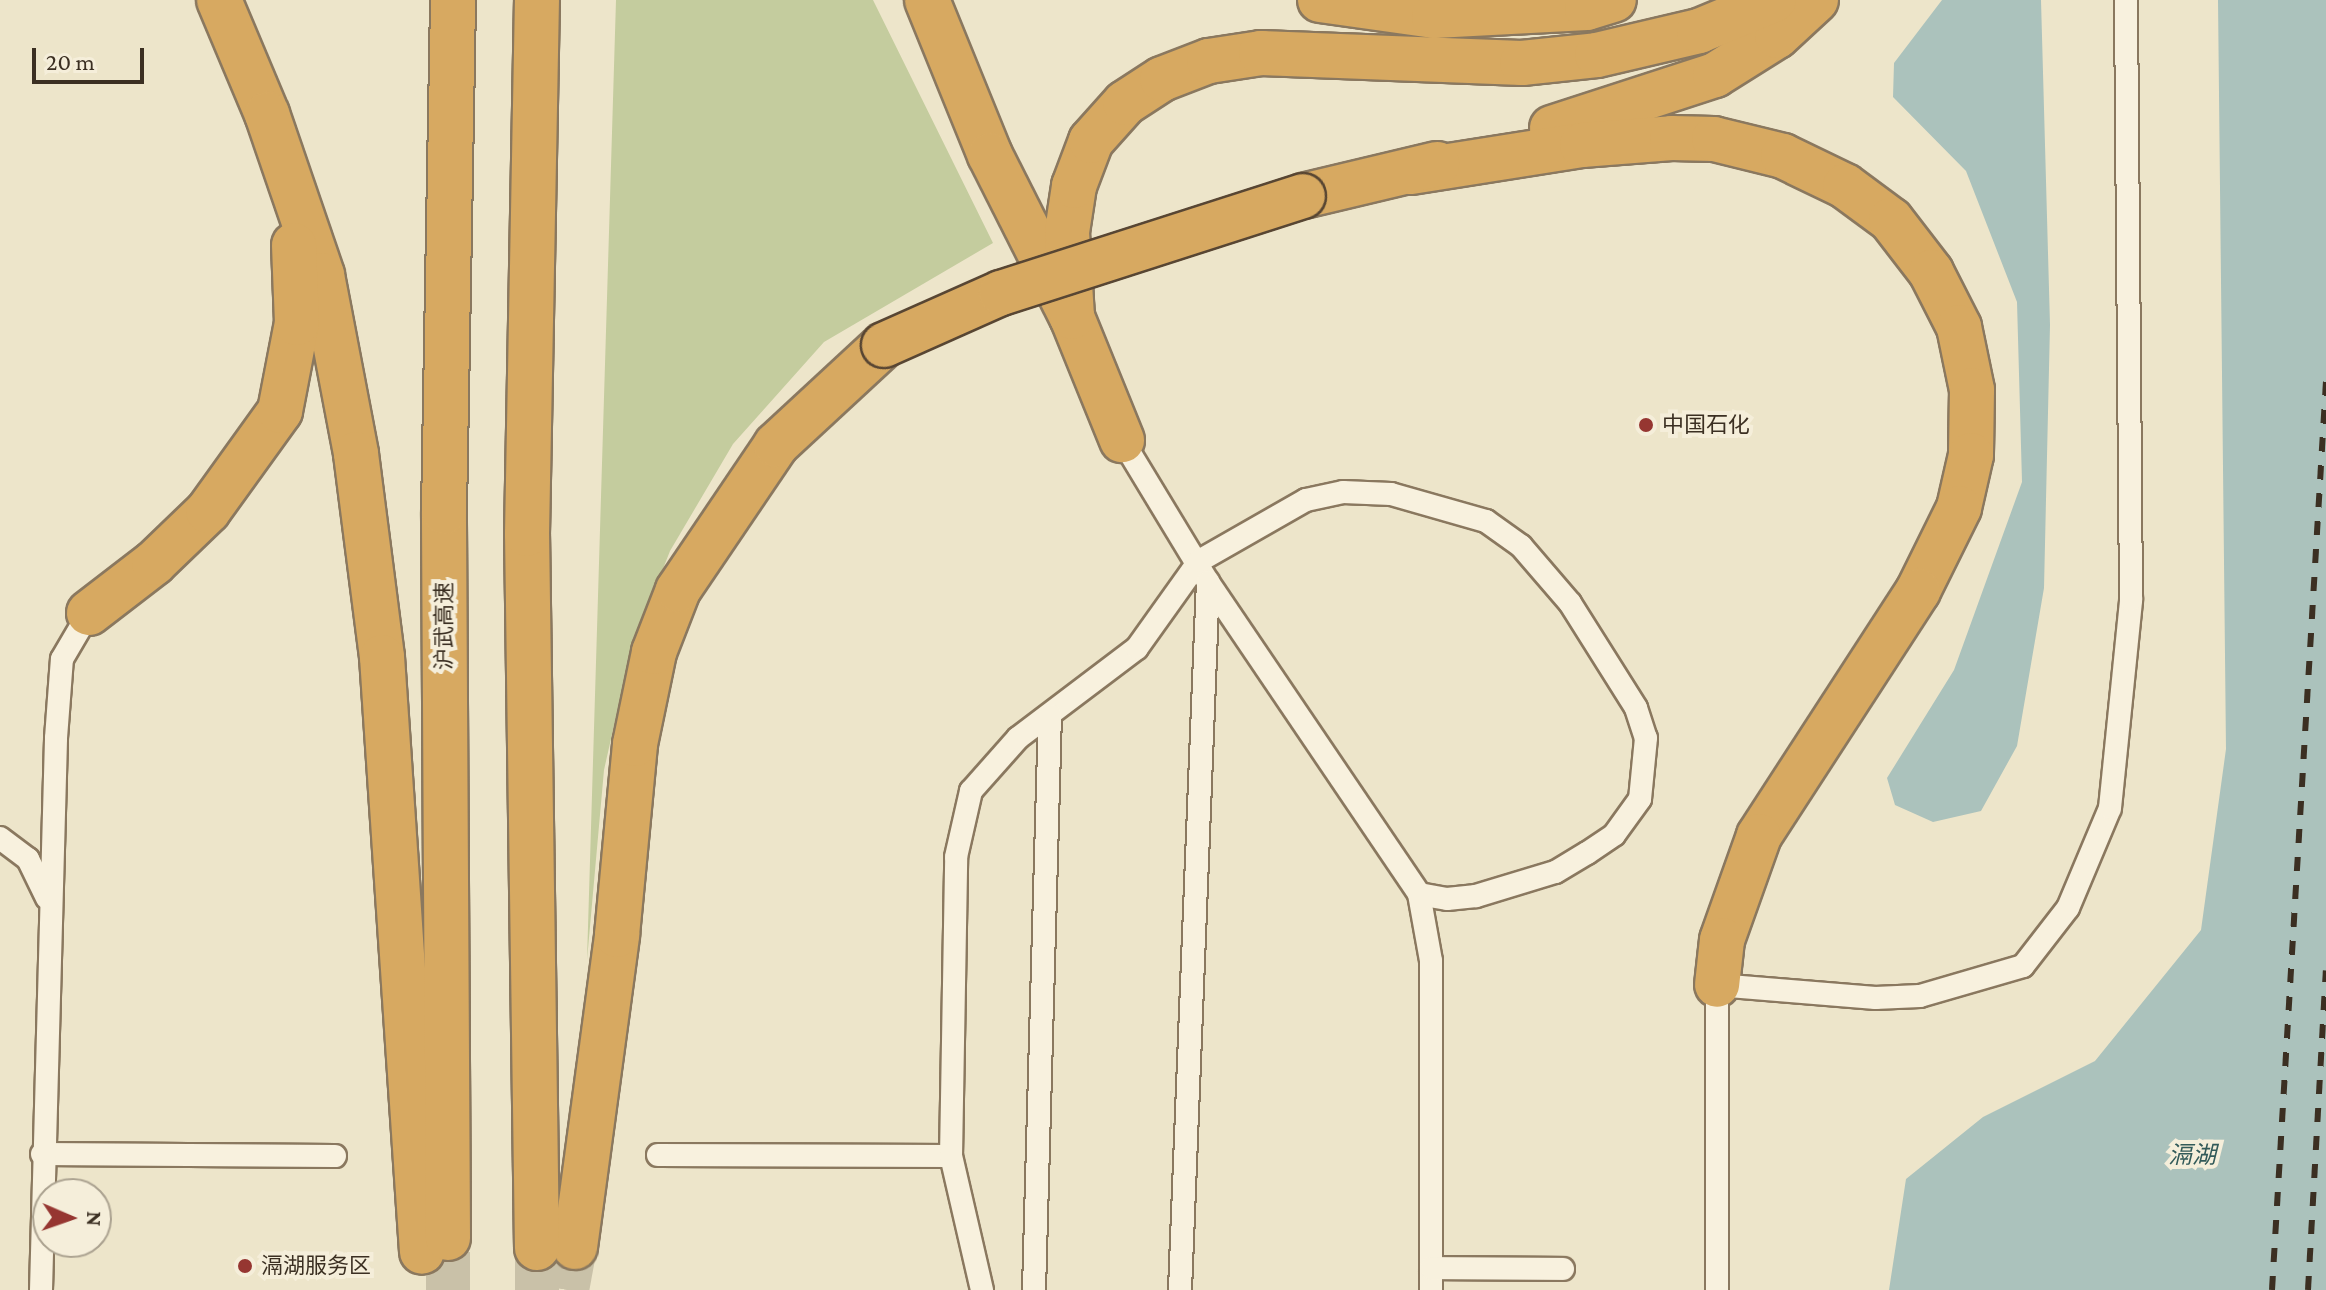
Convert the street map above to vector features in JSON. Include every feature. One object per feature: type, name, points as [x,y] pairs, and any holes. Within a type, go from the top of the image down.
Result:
[{"type":"highway","points":[[89,613],[154,563],[208,511],[280,411],[297,323],[294,237],[267,114],[219,0]]},
{"type":"highway","name":"沪武高速","points":[[267,114],[322,275],[356,454],[382,657],[435,1252],[453,0]]},
{"type":"highway","points":[[537,0],[527,534],[556,1248],[615,951],[635,744],[654,652],[678,590],[776,445],[884,345],[1001,293],[1303,196],[1411,172],[1582,145],[1672,138],[1714,139],[1783,156],[1845,186],[1891,220],[1931,272],[1959,327],[1972,390],[1971,455],[1959,508],[1918,591],[1759,836],[1722,940],[1717,985]]},
{"type":"highway","points":[[927,0],[990,155],[1072,317],[1122,440]]},
{"type":"highway","points":[[1320,0],[1434,16],[1587,8],[1614,0]]},
{"type":"highway","points":[[1072,317],[1067,232],[1078,174],[1091,141],[1125,103],[1162,79],[1209,61],[1261,53],[1522,63],[1597,55],[1699,31],[1774,0]]},
{"type":"highway","points":[[1411,172],[1642,103],[1715,75],[1777,36],[1816,0]]},
{"type":"lane","points":[[1717,1290],[1717,985],[1875,998],[1920,996],[2023,966],[2068,908],[2110,808],[2131,600],[2126,0]]},
{"type":"lane","points":[[1122,440],[1199,561],[1208,582],[1419,894],[1431,961],[1431,1279],[1563,1269]]},
{"type":"lane","points":[[982,1290],[951,1156],[956,857],[971,791],[988,766],[1137,648],[1199,561],[1306,500],[1343,492],[1391,494],[1486,521],[1521,546],[1570,603],[1636,708],[1646,738],[1640,799],[1614,835],[1555,872],[1476,896],[1447,899],[1419,894]]},
{"type":"lane","points":[[1180,1290],[1208,582]]},
{"type":"lane","points":[[41,1290],[49,901],[62,659],[89,613]]},
{"type":"lane","points":[[1034,1290],[1050,715]]},
{"type":"lane","points":[[0,838],[28,859],[49,901]]},
{"type":"lane","points":[[42,1154],[335,1156]]},
{"type":"lane","points":[[658,1155],[951,1156]]},
{"type":"green space","points":[[616,0],[873,0],[993,243],[824,342],[733,444],[670,551],[631,650],[604,770],[587,960]]},
{"type":"water","points":[[1942,0],[2041,0],[2050,325],[2044,588],[2017,746],[1981,811],[1933,822],[1895,805],[1887,778],[1954,670],[2022,482],[2017,302],[1966,171],[1893,97],[1894,63]]},
{"type":"water","name":"滆湖","points":[[2218,0],[2326,0],[2326,1290],[1889,1290],[1906,1179],[1983,1117],[2095,1061],[2201,930],[2226,749]]},
{"type":"tunnel","points":[[567,1290],[575,1247]]},
{"type":"tunnel","points":[[537,1248],[537,1290]]},
{"type":"tunnel","points":[[448,1252],[448,1290]]},
{"type":"railway","points":[[2272,1290],[2326,382]]},
{"type":"railway","points":[[2308,1290],[2326,971]]},
{"type":"place","name":"中国石化","points":[[1646,425]]},
{"type":"place","name":"滆湖服务区","points":[[245,1266]]}]
